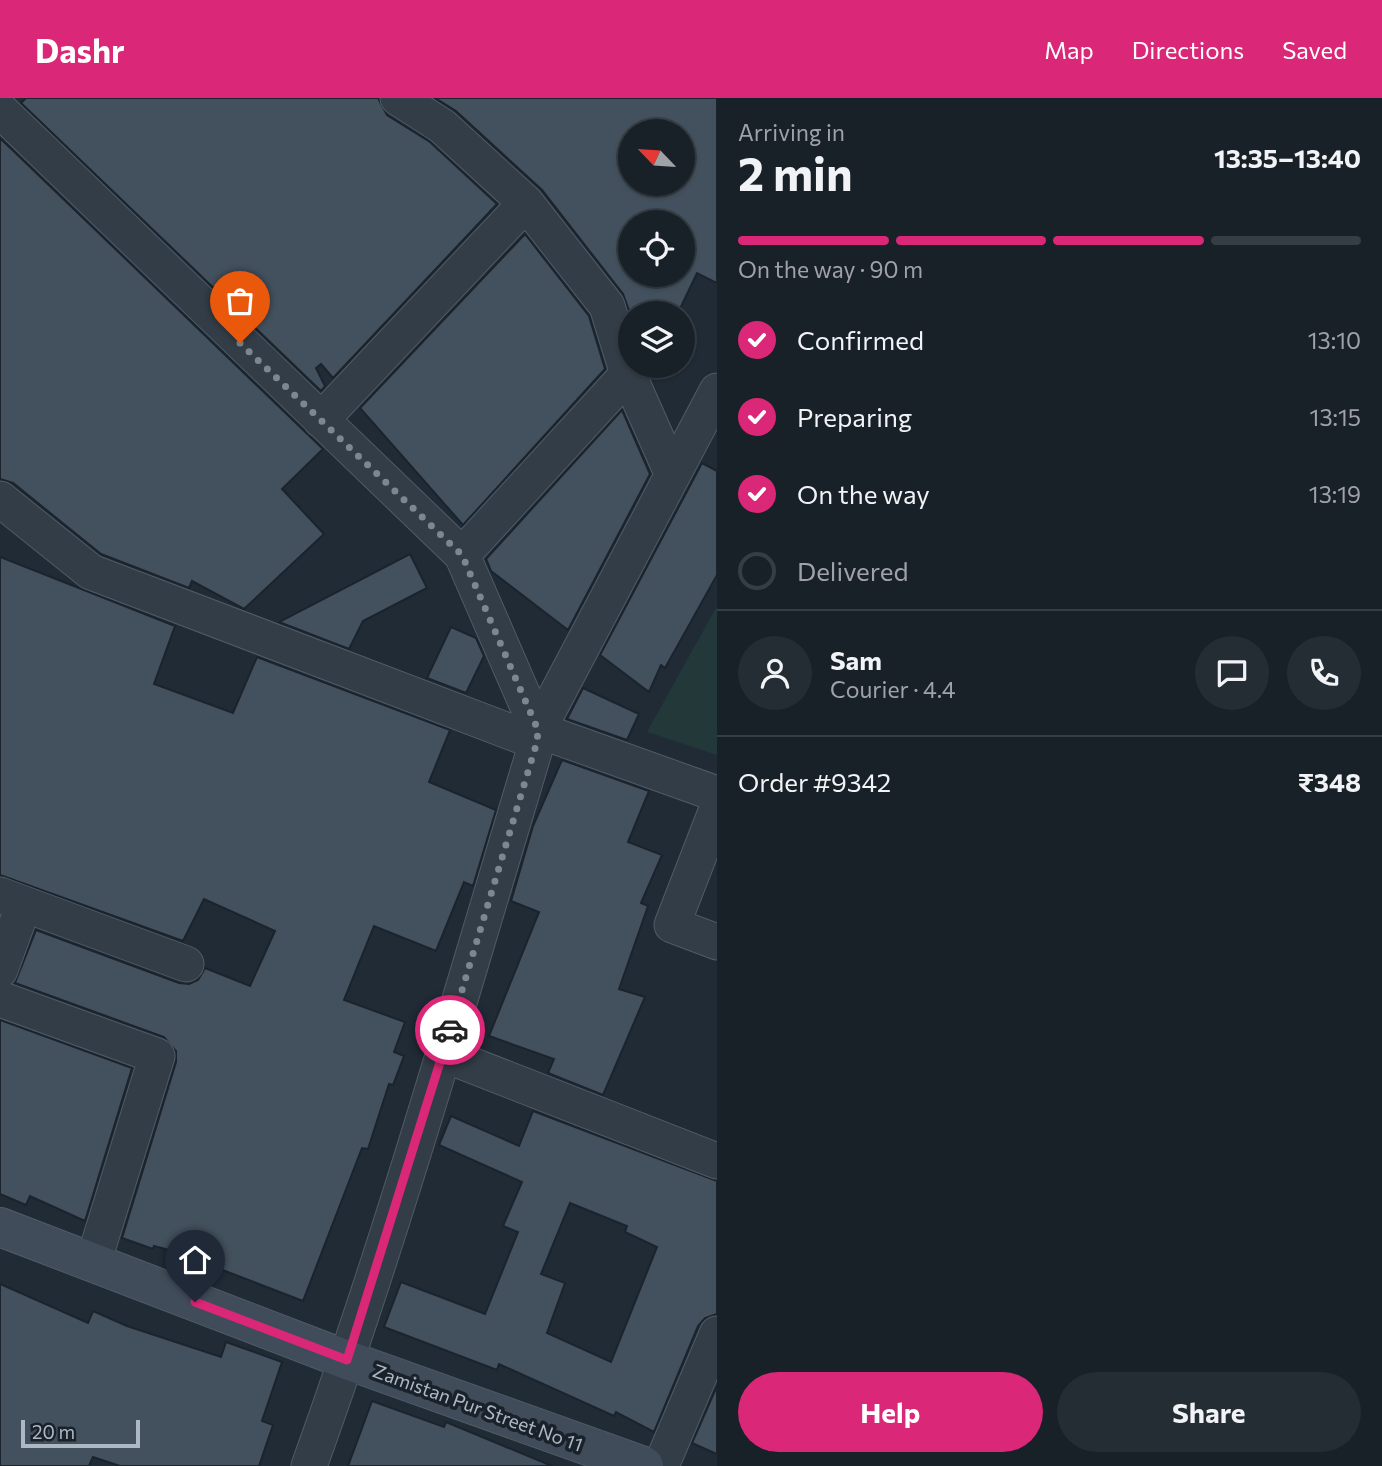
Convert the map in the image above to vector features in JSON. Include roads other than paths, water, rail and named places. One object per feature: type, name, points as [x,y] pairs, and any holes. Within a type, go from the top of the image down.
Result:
[{"type":"street","points":[[398,98],[442,126],[526,203],[607,306],[618,342]]},
{"type":"street","points":[[0,110],[462,555],[538,736]]},
{"type":"street","points":[[321,420],[526,203]]},
{"type":"street","points":[[462,555],[624,378]]},
{"type":"street","points":[[630,378],[672,472]]},
{"type":"street","points":[[309,1466],[347,1360],[443,1054],[538,736],[672,472],[717,391]]},
{"type":"street","points":[[0,499],[91,572],[538,736],[717,794]]},
{"type":"street","points":[[717,809],[672,925],[717,942]]},
{"type":"street","points":[[0,970],[12,900],[186,964]]},
{"type":"street","points":[[0,999],[157,1056],[93,1263]]},
{"type":"street","points":[[443,1054],[717,1161]]},
{"type":"street","name":"Zamistan Pur Street No 11","points":[[0,1227],[347,1360],[644,1466]]},
{"type":"street","points":[[661,1466],[717,1334]]}]
